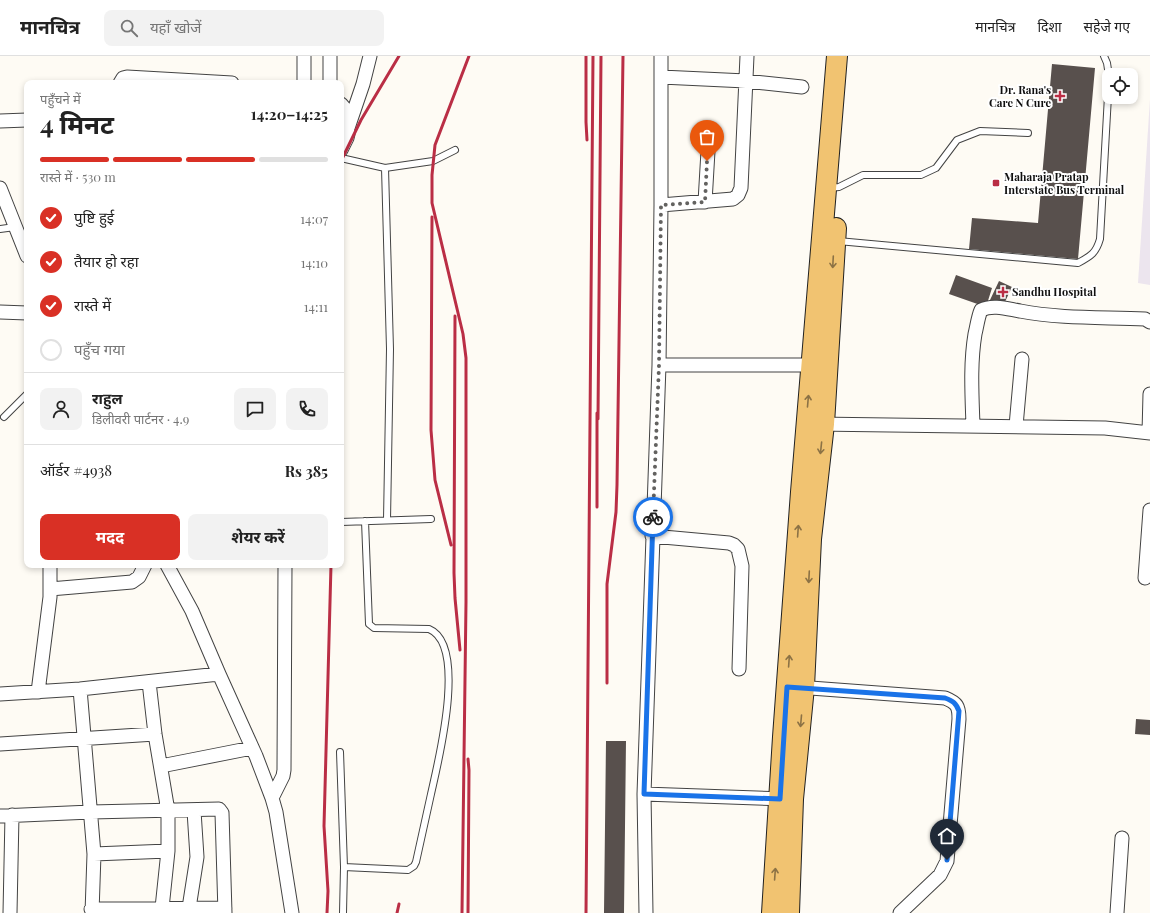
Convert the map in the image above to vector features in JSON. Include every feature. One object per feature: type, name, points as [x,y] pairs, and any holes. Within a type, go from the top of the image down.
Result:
[{"type":"main road","points":[[772,913],[786,799],[795,687],[811,539],[815,423],[832,188],[837,56]]},
{"type":"main road","points":[[832,188],[848,56]]},
{"type":"main road","points":[[815,423],[811,365],[828,240]]},
{"type":"main road","points":[[786,799],[789,913]]},
{"type":"street","points":[[304,56],[304,80]]},
{"type":"street","points":[[330,56],[330,80]]},
{"type":"street","points":[[348,128],[363,84],[370,56]]},
{"type":"street","points":[[646,913],[644,794],[659,365],[661,56]]},
{"type":"street","points":[[661,205],[733,199],[738,195],[741,188],[747,56]]},
{"type":"street","points":[[121,80],[122,78],[127,77],[150,80]]},
{"type":"street","points":[[661,77],[746,81],[802,87]]},
{"type":"street","points":[[344,108],[347,111],[348,128],[348,138],[344,145]]},
{"type":"street","points":[[0,121],[24,120]]},
{"type":"street","points":[[705,202],[709,134]]},
{"type":"street","points":[[0,188],[24,249]]},
{"type":"street","points":[[973,426],[972,363],[974,340],[981,310],[995,307],[1038,315],[1145,319],[1150,322]]},
{"type":"street","points":[[0,312],[24,313]]},
{"type":"street","points":[[1016,426],[1022,359]]},
{"type":"street","points":[[659,365],[811,365]]},
{"type":"street","points":[[815,423],[1105,428],[1149,433],[1150,394]]},
{"type":"street","points":[[1145,578],[1150,510]]},
{"type":"street","points":[[652,536],[729,543],[738,549],[742,566],[740,669]]},
{"type":"street","points":[[38,692],[50,597],[50,568]]},
{"type":"street","points":[[50,589],[132,582],[139,577],[144,568]]},
{"type":"street","points":[[169,568],[192,611],[252,748],[272,798],[276,812],[289,912]]},
{"type":"street","points":[[272,798],[283,776],[284,770],[285,568]]},
{"type":"street","points":[[0,694],[80,689],[219,674]]},
{"type":"street","points":[[149,682],[155,734],[168,811],[167,910]]},
{"type":"street","points":[[795,687],[945,698],[957,705],[959,719],[947,860],[940,875],[900,913]]},
{"type":"street","points":[[10,913],[6,815],[91,812],[168,811],[217,809],[222,813],[225,910],[189,908],[167,910],[91,911],[94,854],[91,812],[80,689]]},
{"type":"street","points":[[0,744],[155,734]]},
{"type":"street","points":[[161,766],[252,748]]},
{"type":"street","points":[[644,794],[786,799]]},
{"type":"street","points":[[189,908],[197,857],[194,810]]},
{"type":"street","points":[[1117,913],[1122,838]]},
{"type":"street","points":[[94,854],[168,851]]},
{"type":"lane","points":[[1104,56],[1108,68]]},
{"type":"lane","points":[[828,240],[1078,263],[1089,257],[1097,249],[1100,239],[1108,104]]},
{"type":"lane","points":[[832,188],[863,175],[921,175],[936,168],[957,140],[980,132],[1028,133]]},
{"type":"lane","points":[[344,159],[385,168],[433,161],[455,150]]},
{"type":"lane","points":[[385,168],[390,350],[387,520]]},
{"type":"lane","points":[[0,229],[15,227]]},
{"type":"lane","points":[[4,417],[24,397]]},
{"type":"lane","points":[[344,522],[431,519]]},
{"type":"lane","points":[[344,867],[408,870],[414,866],[444,737],[449,684],[449,669],[445,651],[440,636],[435,631],[429,629],[374,628],[369,624],[365,521]]},
{"type":"lane","points":[[340,752],[344,867],[343,913]]},
{"type":"shaded area","points":[[1150,99],[1150,285],[1138,283]]},
{"type":"building","points":[[1052,64],[1095,68],[1078,259],[969,249],[972,218],[1038,223]]},
{"type":"building","points":[[956,275],[992,288],[986,307],[949,294]]},
{"type":"building","points":[[999,281],[1012,287],[1003,306],[990,300]]},
{"type":"building","points":[[1136,719],[1150,720],[1150,735],[1135,734]]},
{"type":"building","points":[[606,741],[626,741],[624,913],[604,913]]},
{"type":"railway","points":[[344,155],[361,120],[399,56]]},
{"type":"railway","points":[[462,913],[466,602],[466,358],[463,334],[432,203],[432,175],[435,145],[469,56]]},
{"type":"railway","points":[[586,56],[587,140]]},
{"type":"railway","points":[[586,913],[593,56]]},
{"type":"railway","points":[[598,419],[601,56]]},
{"type":"railway","points":[[607,683],[607,584],[616,512],[617,485],[623,56]]},
{"type":"railway","points":[[432,217],[431,430],[435,480],[451,545]]},
{"type":"railway","points":[[455,316],[454,573],[460,650]]},
{"type":"railway","points":[[597,413],[597,507]]},
{"type":"railway","points":[[327,913],[328,891],[324,826],[331,568]]},
{"type":"railway","points":[[468,759],[468,913]]},
{"type":"railway","points":[[397,913],[399,904]]},
{"type":"way so far","points":[[653,517],[659,365],[661,205],[705,202],[707,161]]},
{"type":"place","name":"Dr. Rana's Care N Cure","points":[[1060,96]]},
{"type":"place","name":"Maharaja Pratap Interstate Bus Terminal","points":[[996,183]]},
{"type":"place","name":"Sandhu Hospital","points":[[1003,292]]},
{"type":"route","points":[[653,517],[644,794],[780,799],[787,687],[945,698],[957,705],[959,711],[949,851],[947,860]]}]
